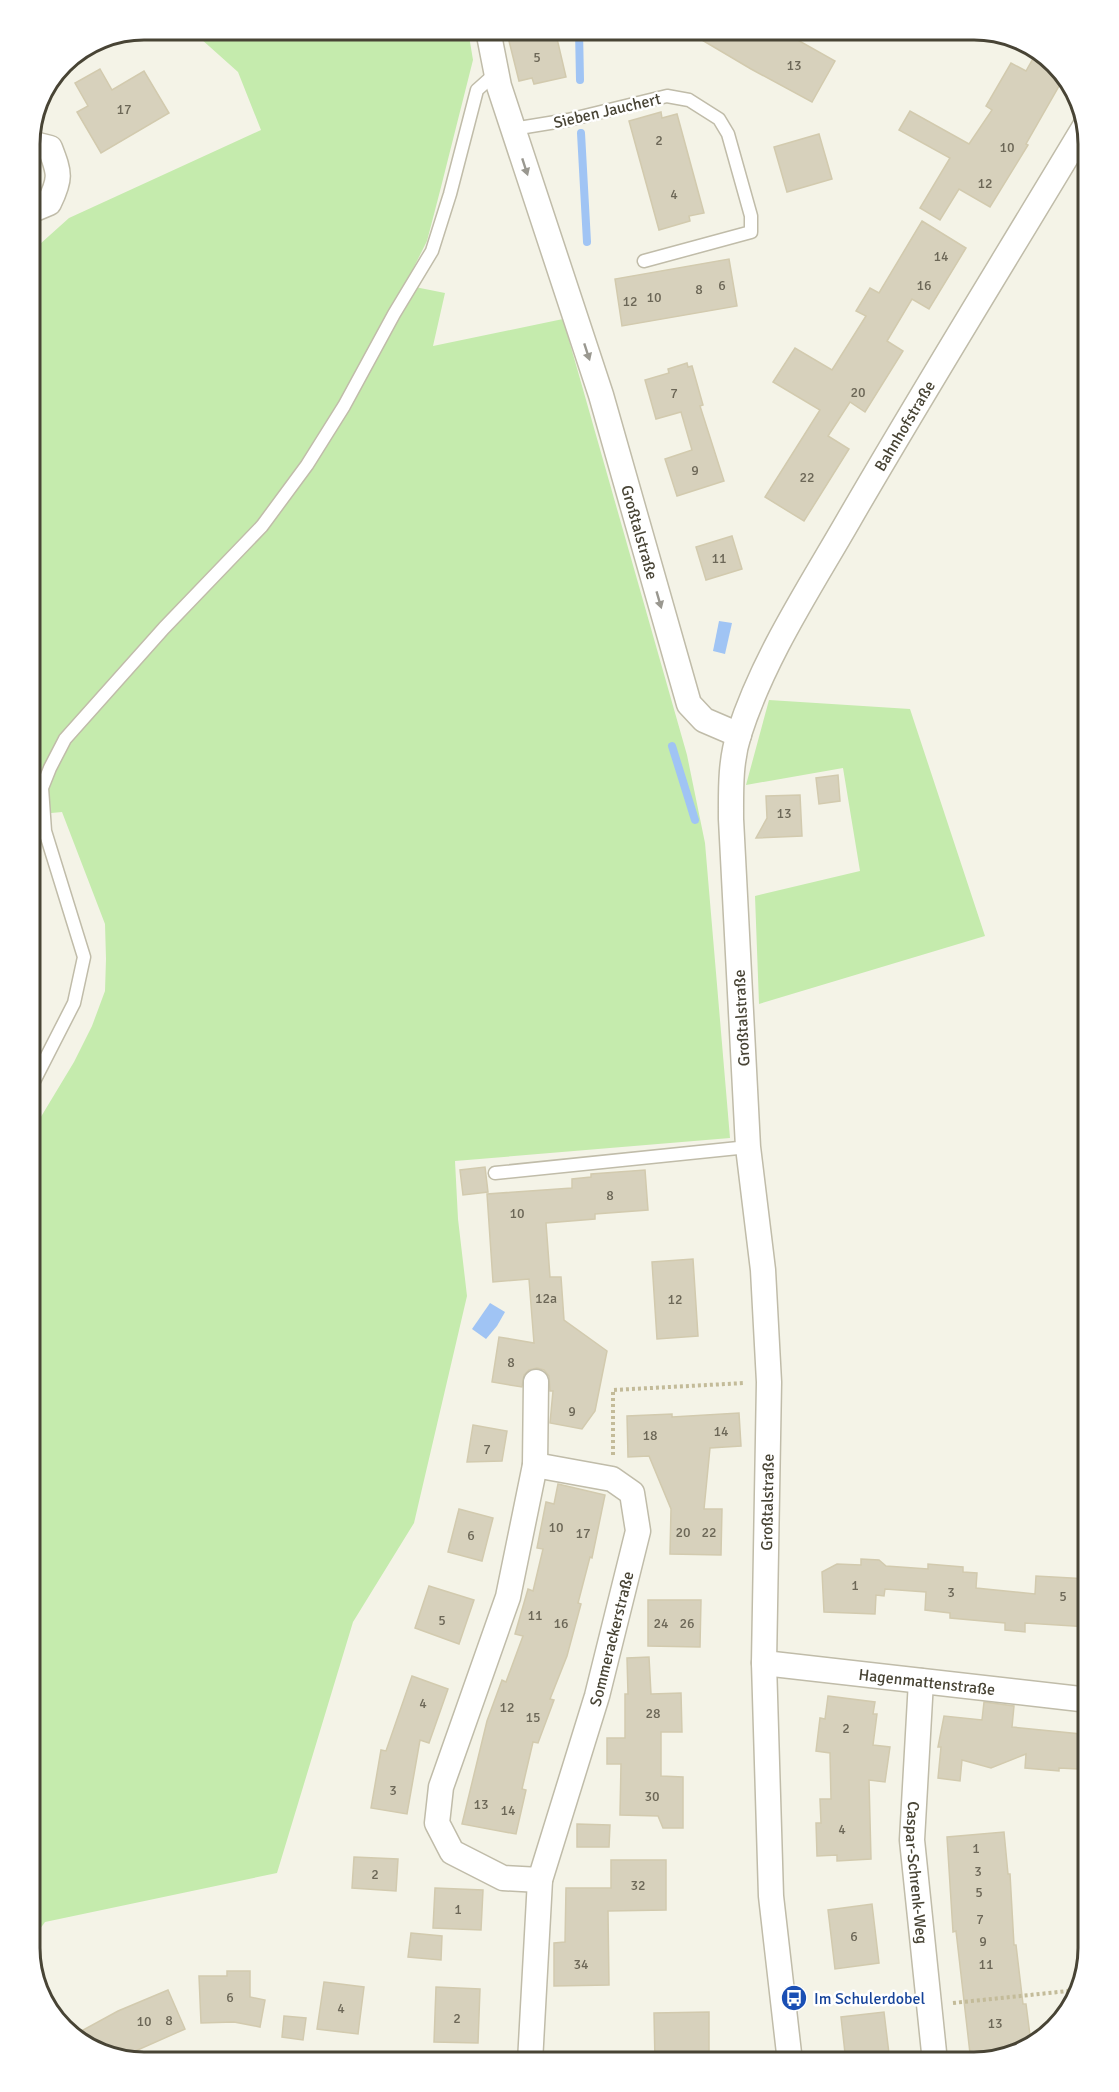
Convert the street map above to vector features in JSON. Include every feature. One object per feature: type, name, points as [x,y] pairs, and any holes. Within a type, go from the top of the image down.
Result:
[{"type":"street","name":"Großtalstraße","points":[[490,40],[496,73],[513,129],[601,395],[689,704],[704,720],[739,735],[732,765],[731,819],[748,1147],[763,1270],[769,1382],[764,1663],[771,1896],[789,2052]]},
{"type":"street","name":"Bahnhofstraße","points":[[739,735],[765,669],[801,603],[906,421],[1078,138]]},
{"type":"street","points":[[41,146],[50,148],[57,165],[59,182],[49,203],[41,206]]},
{"type":"street","points":[[536,1382],[535,1465],[508,1597],[441,1787],[437,1823],[452,1852],[503,1878],[540,1880]]},
{"type":"street","points":[[535,1465],[612,1479]]},
{"type":"street","name":"Sommerackerstraße","points":[[531,2051],[540,1880],[597,1696],[638,1531],[632,1493],[612,1479]]},
{"type":"street","name":"Hagenmattenstraße","points":[[764,1663],[1078,1699]]},
{"type":"street","name":"Caspar-Schrenk-Weg","points":[[921,1681],[912,1840],[933,2052]]},
{"type":"lane","points":[[40,1069],[74,1003],[84,957],[45,831],[42,788],[50,768],[65,739],[164,628],[262,526],[308,465],[432,251],[450,194],[477,90],[496,73]]},
{"type":"lane","name":"Sieben Jauchert","points":[[513,129],[568,120],[667,96],[689,100],[719,119],[728,134],[751,216],[751,231],[644,261]]},
{"type":"lane","points":[[495,1173],[748,1147]]},
{"type":"path","points":[[612,1479],[613,1390],[769,1382]]},
{"type":"path","points":[[928,2006],[1070,1990]]},
{"type":"green space","points":[[202,40],[470,40],[473,60],[427,241],[405,285],[445,293],[433,346],[563,319],[687,755],[705,843],[730,1138],[455,1161],[458,1219],[467,1296],[414,1523],[353,1622],[277,1873],[45,1922],[40,1929],[40,1118],[74,1062],[92,1026],[105,991],[106,959],[105,924],[62,812],[41,814],[41,243],[69,218],[261,130],[238,72]]},
{"type":"green space","points":[[769,700],[910,709],[985,936],[759,1004],[755,896],[860,871],[843,768],[746,785]]},
{"type":"water","points":[[719,621],[732,623],[725,654],[713,651]]},
{"type":"water","points":[[490,1303],[505,1312],[486,1339],[472,1329]]},
{"type":"building","points":[[509,40],[557,40],[566,77],[534,84],[532,78],[519,81]]},
{"type":"building","points":[[703,41],[799,41],[835,61],[812,102]]},
{"type":"building","points":[[1033,59],[1043,66],[1060,85],[1026,144],[1028,145],[990,207],[959,189],[940,220],[920,208],[950,158],[899,130],[910,111],[969,144],[992,110],[986,106],[1011,63],[1026,71]]},
{"type":"building","points":[[100,69],[112,90],[144,71],[169,113],[101,153],[77,112],[88,106],[75,83]]},
{"type":"building","points":[[661,112],[662,118],[677,114],[704,213],[689,216],[690,221],[659,230],[629,121]]},
{"type":"building","points":[[819,134],[832,179],[787,192],[774,147]]},
{"type":"building","points":[[922,221],[966,248],[929,309],[912,299],[887,341],[903,351],[865,412],[850,402],[828,436],[849,449],[804,521],[765,497],[820,410],[773,382],[795,348],[832,370],[866,316],[856,311],[870,288],[879,293]]},
{"type":"building","points":[[729,259],[737,306],[622,326],[615,279]]},
{"type":"building","points":[[687,363],[688,367],[692,366],[703,405],[700,406],[724,481],[677,496],[665,459],[692,450],[681,412],[656,419],[645,380],[669,373],[668,369]]},
{"type":"building","points":[[732,536],[742,569],[706,580],[696,547]]},
{"type":"building","points":[[838,775],[840,801],[819,804],[816,778]]},
{"type":"building","points":[[800,795],[802,836],[756,838],[767,818],[766,796]]},
{"type":"building","points":[[485,1167],[488,1192],[463,1195],[460,1170]]},
{"type":"building","points":[[645,1170],[648,1210],[595,1214],[595,1219],[546,1223],[550,1277],[561,1277],[564,1320],[607,1351],[595,1411],[582,1429],[550,1423],[553,1391],[550,1391],[549,1376],[544,1370],[537,1368],[529,1370],[524,1375],[522,1387],[492,1382],[499,1337],[534,1343],[529,1279],[493,1282],[487,1194],[572,1188],[572,1179],[591,1177],[591,1174]]},
{"type":"building","points":[[693,1259],[698,1336],[657,1339],[652,1262]]},
{"type":"building","points":[[739,1413],[741,1446],[710,1448],[704,1509],[722,1509],[721,1555],[670,1554],[671,1509],[649,1456],[628,1457],[627,1416],[672,1414],[672,1417]]},
{"type":"building","points":[[473,1425],[507,1431],[502,1461],[467,1462]]},
{"type":"building","points":[[558,1484],[605,1495],[592,1558],[590,1557],[578,1603],[581,1604],[567,1656],[550,1699],[554,1700],[538,1743],[533,1742],[522,1789],[526,1790],[516,1834],[462,1824],[487,1721],[502,1680],[506,1682],[523,1636],[515,1634],[528,1589],[533,1591],[543,1549],[537,1548],[546,1502],[554,1504]]},
{"type":"building","points":[[459,1509],[493,1518],[482,1561],[448,1552]]},
{"type":"building","points":[[861,1559],[879,1560],[886,1566],[928,1569],[928,1564],[963,1567],[963,1572],[977,1573],[976,1588],[1035,1594],[1036,1576],[1078,1578],[1078,1626],[1025,1623],[1025,1632],[1005,1630],[1005,1623],[950,1618],[950,1613],[925,1610],[926,1592],[885,1589],[884,1596],[876,1595],[875,1614],[824,1612],[822,1572],[837,1564],[861,1565]]},
{"type":"building","points":[[429,1586],[474,1600],[459,1644],[415,1628]]},
{"type":"building","points":[[648,1600],[701,1600],[700,1647],[648,1646]]},
{"type":"building","points":[[649,1657],[651,1694],[681,1693],[682,1732],[661,1732],[661,1776],[683,1777],[683,1828],[663,1828],[658,1816],[620,1815],[621,1764],[607,1764],[607,1738],[625,1738],[625,1694],[628,1694],[627,1658]]},
{"type":"building","points":[[412,1676],[448,1689],[429,1743],[420,1740],[407,1814],[371,1808],[381,1750],[386,1751]]},
{"type":"building","points":[[828,1696],[875,1702],[873,1714],[877,1714],[873,1745],[890,1747],[885,1782],[869,1780],[871,1859],[837,1861],[837,1855],[817,1856],[816,1823],[821,1823],[820,1799],[831,1799],[830,1753],[816,1751],[820,1718],[825,1719]]},
{"type":"building","points":[[984,1702],[1014,1706],[1012,1727],[1078,1734],[1078,1769],[1059,1768],[1059,1771],[1025,1768],[1026,1754],[991,1768],[962,1760],[960,1781],[938,1778],[941,1747],[938,1747],[944,1716],[982,1720]]},
{"type":"building","points":[[577,1824],[610,1825],[609,1847],[577,1847]]},
{"type":"building","points":[[1004,1832],[1008,1874],[1010,1874],[1014,1945],[1016,1945],[1023,2004],[1026,2004],[1030,2036],[995,2050],[970,2052],[956,1931],[953,1932],[947,1837]]},
{"type":"building","points":[[354,1857],[398,1859],[396,1891],[352,1888]]},
{"type":"building","points":[[611,1860],[666,1860],[666,1910],[608,1911],[609,1985],[554,1986],[554,1943],[565,1942],[566,1888],[611,1888]]},
{"type":"building","points":[[435,1888],[483,1890],[481,1930],[433,1928]]},
{"type":"building","points":[[872,1904],[879,1963],[835,1969],[828,1910]]},
{"type":"building","points":[[411,1933],[442,1936],[441,1960],[408,1957]]},
{"type":"building","points":[[227,1971],[250,1971],[250,1997],[265,2000],[260,2027],[234,2022],[201,2023],[199,1976],[227,1976]]},
{"type":"building","points":[[324,1982],[364,1987],[358,2034],[317,2029]]},
{"type":"building","points":[[436,1987],[480,1989],[478,2043],[434,2042]]},
{"type":"building","points":[[168,1990],[185,2029],[136,2051],[105,2044],[82,2031],[118,2011]]},
{"type":"building","points":[[709,2012],[709,2052],[655,2052],[654,2013]]},
{"type":"building","points":[[884,2012],[889,2052],[845,2052],[841,2017]]},
{"type":"building","points":[[284,2016],[306,2018],[303,2040],[282,2037]]},
{"type":"waterway","points":[[579,41],[580,80]]},
{"type":"waterway","points":[[581,133],[587,242]]},
{"type":"waterway","points":[[672,746],[695,820]]},
{"type":"place","name":"Im Schulerdobel","points":[[794,1998]]}]
